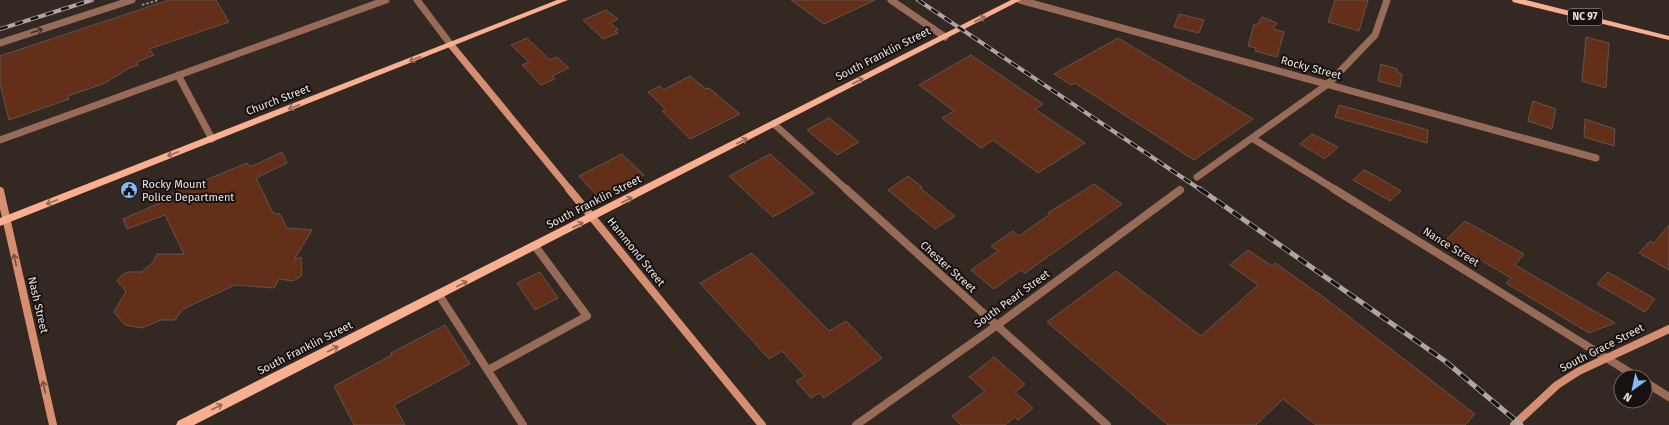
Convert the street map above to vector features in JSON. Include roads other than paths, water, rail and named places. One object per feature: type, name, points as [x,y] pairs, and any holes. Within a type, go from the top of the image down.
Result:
[{"type":"main road","name":"Church Street","points":[[3,221],[564,0]]},
{"type":"main road","name":"South Franklin Street","points":[[182,425],[1019,0]]},
{"type":"main road","name":"NC 97","points":[[1516,0],[1669,38]]},
{"type":"street","points":[[0,43],[132,0]]},
{"type":"street","points":[[0,140],[386,0]]},
{"type":"street","name":"Hammond Street","points":[[417,0],[451,45],[762,425]]},
{"type":"street","points":[[891,0],[945,37]]},
{"type":"street","name":"Rocky Street","points":[[1019,0],[1596,158]]},
{"type":"street","points":[[1197,177],[1328,84],[1375,35],[1387,0]]},
{"type":"street","points":[[178,76],[212,139]]},
{"type":"street","name":"Chester Street","points":[[774,124],[1107,425]]},
{"type":"street","name":"Nance Street","points":[[1252,138],[1625,369]]},
{"type":"street","name":"South Pearl Street","points":[[856,425],[996,326],[1180,190]]},
{"type":"street","name":"Nash Street","points":[[0,191],[3,221],[53,425]]},
{"type":"street","points":[[488,370],[587,316],[536,246]]},
{"type":"street","points":[[439,295],[523,425]]},
{"type":"street","name":"South Grace Street","points":[[1514,425],[1557,385],[1606,357],[1669,329]]},
{"type":"street","points":[[1653,387],[1669,397]]},
{"type":"railway","points":[[0,29],[92,0]]},
{"type":"railway","points":[[918,0],[1201,190]]},
{"type":"railway","points":[[1200,189],[1445,361],[1521,425]]},
{"type":"place","name":"Rocky Mount Police Department","points":[[129,190]]}]
